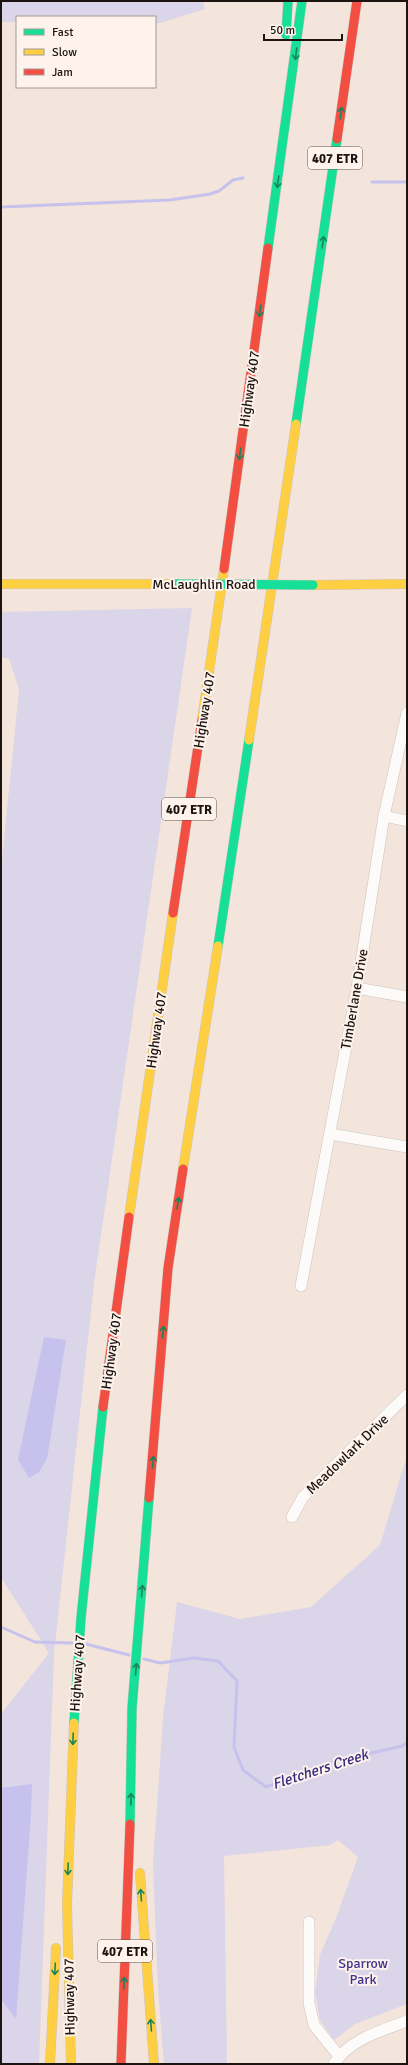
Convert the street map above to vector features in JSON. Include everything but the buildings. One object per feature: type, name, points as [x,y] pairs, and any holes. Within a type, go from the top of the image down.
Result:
[{"type":"main road","points":[[285,41],[288,1]]},
{"type":"main road","name":"Highway 407","points":[[71,2064],[67,1904],[75,1700],[81,1618],[107,1375],[153,1045],[208,683],[302,1]]},
{"type":"main road","name":"407 ETR","points":[[121,2064],[130,1838],[132,1708],[168,1268],[263,653],[357,1]]},
{"type":"main road","points":[[353,35],[364,1]]},
{"type":"main road","points":[[284,65],[287,116]]},
{"type":"main road","name":"McLaughlin Road","points":[[1,584],[407,584]]},
{"type":"main road","points":[[130,1838],[139,1870],[154,2064]]},
{"type":"main road","points":[[50,2064],[57,1934],[67,1904]]},
{"type":"street","name":"Timberlane Drive","points":[[301,1286],[357,988],[384,816],[407,713]]},
{"type":"street","points":[[384,816],[407,820]]},
{"type":"street","points":[[357,988],[407,997]]},
{"type":"street","points":[[330,1134],[407,1147]]},
{"type":"street","name":"Meadowlark Drive","points":[[292,1517],[303,1497],[407,1396]]},
{"type":"street","points":[[309,1922],[309,2003],[314,2025],[337,2060],[354,2043],[407,2021]]},
{"type":"green space","points":[[1,1],[203,1],[205,9],[160,23],[156,23],[156,16],[16,16],[16,22],[1,22]]},
{"type":"green space","points":[[192,608],[94,1283],[54,1654],[39,2064],[1,2064],[1,1714],[49,1653],[1,1577],[1,870],[19,689],[9,659],[1,657],[1,612]]},
{"type":"green space","name":"Sparrow Park","points":[[405,1462],[407,1462],[407,2004],[355,2024],[334,2040],[320,2020],[315,1992],[320,1955],[336,1918],[358,1857],[338,1840],[330,1845],[224,1856],[227,2064],[164,2064],[158,1990],[153,1864],[163,1718],[177,1602],[240,1619],[311,1607],[380,1545]]},
{"type":"shaded area","points":[[44,1337],[66,1340],[47,1459],[39,1472],[29,1478],[18,1460]]},
{"type":"shaded area","points":[[32,1784],[16,2019],[1,1999],[1,1788]]},
{"type":"waterway","points":[[1,207],[170,200],[210,194],[219,191],[233,180],[243,178]]},
{"type":"waterway","points":[[372,182],[407,182]]},
{"type":"waterway","name":"Fletchers Creek","points":[[1,1627],[35,1642],[72,1643]]},
{"type":"waterway","name":"Fletchers Creek","points":[[86,1644],[129,1655]]},
{"type":"waterway","name":"Fletchers Creek","points":[[144,1659],[160,1663],[194,1658],[218,1661],[237,1681],[234,1747],[243,1770],[266,1787],[337,1761],[402,1746],[407,1743]]},
{"type":"traffic: fast","points":[[286,35],[288,1]]},
{"type":"traffic: fast","points":[[268,248],[302,1]]},
{"type":"traffic: fast","points":[[296,424],[337,139]]},
{"type":"traffic: fast","points":[[175,584],[313,585]]},
{"type":"traffic: fast","points":[[218,946],[249,740]]},
{"type":"traffic: fast","points":[[74,1723],[81,1618],[103,1407]]},
{"type":"traffic: fast","points":[[130,1824],[132,1708],[149,1498]]},
{"type":"traffic: slow","points":[[249,740],[296,424]]},
{"type":"traffic: slow","points":[[202,720],[224,569]]},
{"type":"traffic: slow","points":[[1,584],[175,584]]},
{"type":"traffic: slow","points":[[313,585],[407,584]]},
{"type":"traffic: slow","points":[[129,1217],[173,913]]},
{"type":"traffic: slow","points":[[183,1169],[218,946]]},
{"type":"traffic: slow","points":[[71,2064],[67,1904],[74,1723]]},
{"type":"traffic: slow","points":[[140,1873],[154,2064]]},
{"type":"traffic: slow","points":[[50,2064],[56,1948]]},
{"type":"traffic: jam","points":[[337,139],[357,1]]},
{"type":"traffic: jam","points":[[224,569],[268,248]]},
{"type":"traffic: jam","points":[[173,913],[202,720]]},
{"type":"traffic: jam","points":[[149,1498],[168,1268],[183,1169]]},
{"type":"traffic: jam","points":[[103,1407],[129,1217]]},
{"type":"traffic: jam","points":[[121,2064],[130,1824]]}]
